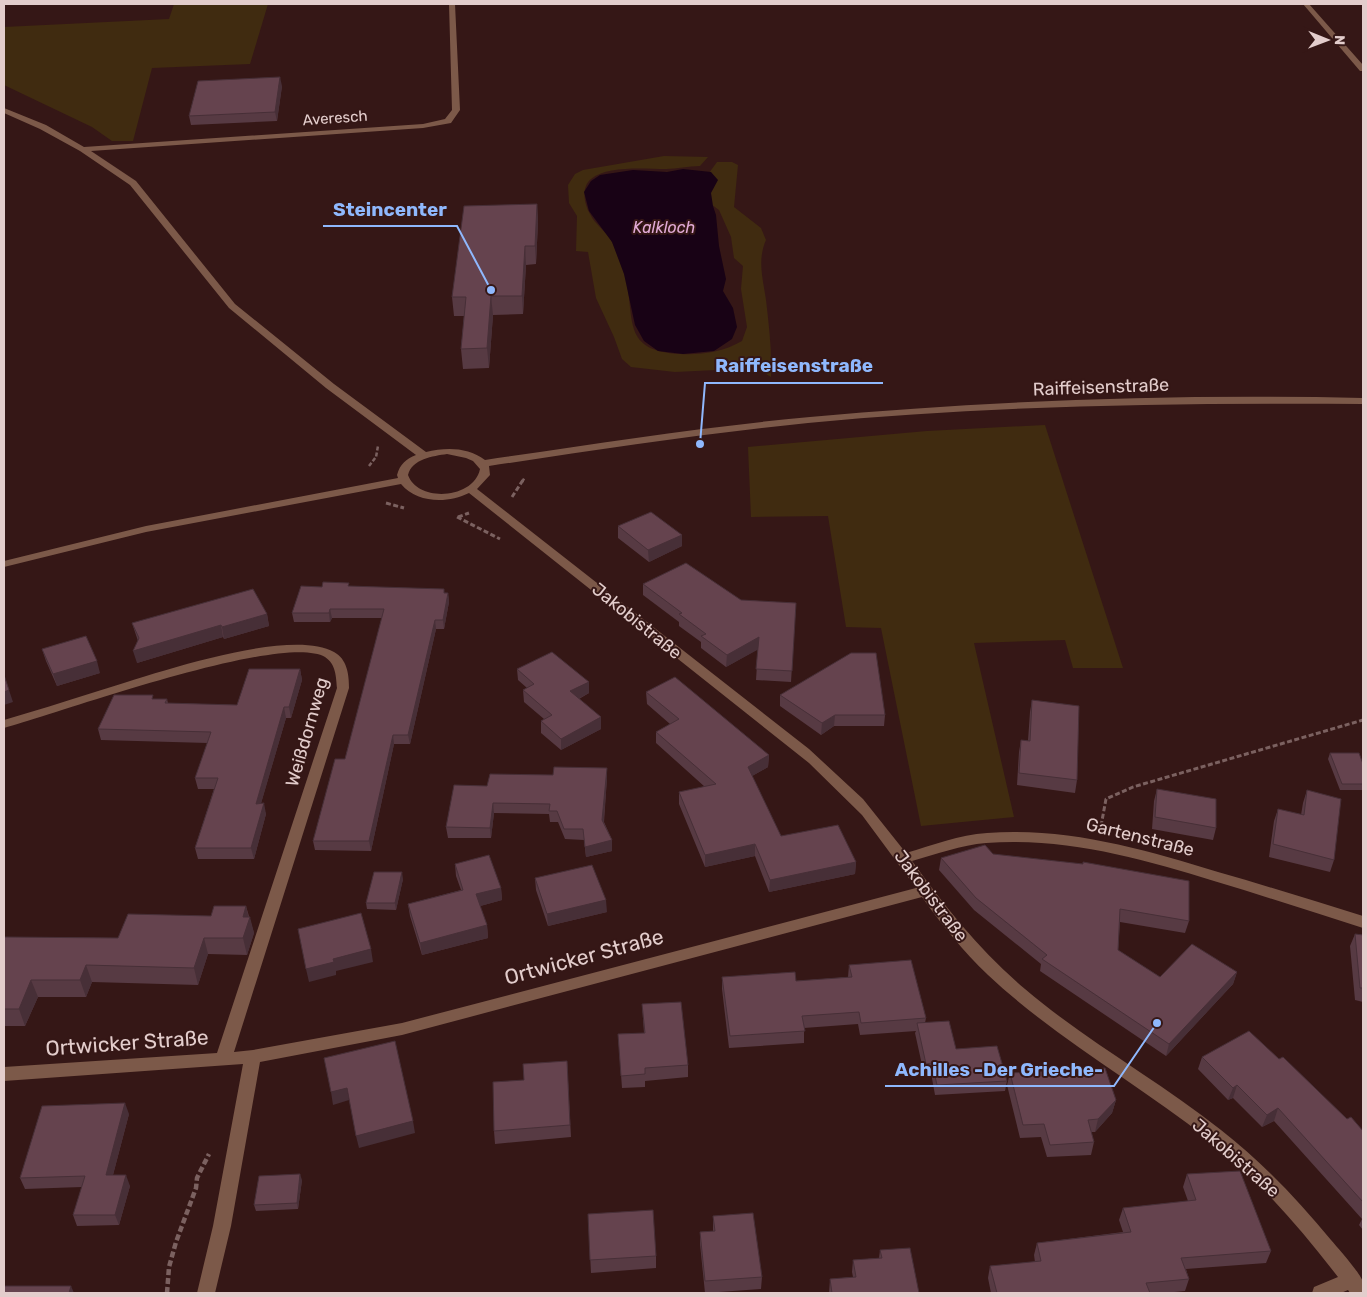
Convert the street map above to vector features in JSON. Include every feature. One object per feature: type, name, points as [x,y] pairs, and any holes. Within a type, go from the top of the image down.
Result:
[{"type":"street","name":"Averesch","points":[[83,149],[423,126],[448,121],[456,110],[452,4]]},
{"type":"street","points":[[1306,4],[1363,70]]},
{"type":"street","points":[[4,110],[43,127],[83,149],[133,183],[159,213],[200,269],[232,306],[330,386],[423,455]]},
{"type":"street","name":"Raiffeisenstraße","points":[[483,464],[746,427],[911,412],[1107,403],[1363,401]]},
{"type":"street","points":[[440,452],[458,452],[477,458],[483,464],[485,470],[484,477],[472,488],[453,495],[432,496],[419,493],[410,488],[403,480],[402,474],[406,467],[423,455],[440,452]]},
{"type":"street","points":[[4,564],[146,529],[403,480]]},
{"type":"street","name":"Jakobistraße","points":[[472,488],[492,506],[804,752],[841,784],[874,820],[956,932],[1008,984],[1045,1014],[1222,1142],[1264,1180],[1311,1228],[1356,1286]]},
{"type":"street","name":"Weißdornweg","points":[[4,724],[210,662],[254,654],[311,649],[327,653],[339,662],[343,674],[343,688],[223,1060]]},
{"type":"street","name":"Gartenstraße","points":[[902,859],[955,843],[985,838],[1048,838],[1100,844],[1177,864],[1363,922]]},
{"type":"street","name":"Ortwicker Straße","points":[[4,1074],[253,1057],[402,1029],[925,891]]},
{"type":"street","points":[[206,1293],[222,1226],[253,1057]]},
{"type":"street","points":[[1322,1293],[1356,1286]]},
{"type":"path","points":[[399,438],[376,446],[376,457],[370,466],[354,473],[365,503],[386,503],[410,510]]},
{"type":"path","points":[[492,506],[511,498],[523,479],[532,472],[526,457]]},
{"type":"path","points":[[449,513],[504,540]]},
{"type":"path","points":[[1100,844],[1106,799],[1133,787],[1363,720]]},
{"type":"path","points":[[167,1293],[169,1268],[176,1242],[196,1188],[197,1178],[212,1148],[239,1132]]},
{"type":"shaded area","points":[[174,4],[268,4],[250,64],[152,68],[133,141],[112,141],[92,127],[4,85],[4,27],[169,19]]},
{"type":"shaded area","points":[[664,156],[708,157],[700,166],[670,169],[627,169],[607,172],[591,179],[585,191],[585,201],[588,210],[595,222],[611,240],[621,264],[627,284],[632,323],[636,333],[641,341],[650,347],[662,352],[680,354],[712,352],[742,341],[747,327],[741,289],[743,266],[734,258],[731,237],[719,210],[704,199],[709,173],[717,162],[732,162],[738,165],[734,207],[761,228],[766,240],[761,262],[769,329],[771,377],[753,366],[737,369],[675,372],[631,367],[622,359],[596,298],[588,252],[576,251],[577,216],[569,203],[568,185],[575,174],[583,170]]},
{"type":"shaded area","points":[[1045,425],[1123,668],[1073,668],[1065,640],[974,643],[1014,817],[921,826],[881,628],[846,627],[828,516],[751,517],[748,447],[927,431]]},
{"type":"water","name":"Kalkloch","points":[[683,169],[711,172],[718,180],[711,193],[726,279],[723,291],[733,308],[737,327],[732,339],[714,351],[683,354],[658,351],[644,341],[635,325],[624,274],[612,242],[589,211],[584,192],[591,181],[600,175],[633,170],[667,172]]},
{"type":"building","points":[[280,77],[275,112],[189,116],[198,81]]},
{"type":"building","points":[[537,204],[535,246],[525,246],[522,296],[491,296],[487,348],[461,349],[466,297],[452,297],[464,206]]},
{"type":"building","points":[[651,512],[682,535],[648,550],[618,526]]},
{"type":"building","points":[[686,563],[741,600],[796,603],[792,671],[756,669],[759,637],[727,655],[701,636],[706,634],[679,614],[682,613],[643,584]]},
{"type":"building","points":[[323,582],[349,583],[348,586],[444,589],[444,593],[448,593],[443,620],[435,620],[408,735],[393,735],[369,841],[313,841],[335,759],[345,759],[384,609],[330,609],[329,613],[292,613],[301,586],[322,587]]},
{"type":"building","points":[[253,589],[267,614],[222,627],[221,625],[133,651],[139,638],[132,623]]},
{"type":"building","points":[[86,636],[97,661],[53,674],[42,649]]},
{"type":"building","points":[[552,652],[589,682],[570,691],[601,717],[561,739],[541,721],[552,715],[523,690],[534,684],[517,669]]},
{"type":"building","points":[[851,653],[876,653],[885,715],[835,715],[822,723],[780,695]]},
{"type":"building","points":[[249,669],[300,669],[289,707],[284,707],[256,804],[264,803],[251,848],[195,848],[218,778],[195,778],[211,732],[98,729],[114,695],[153,695],[152,699],[167,699],[165,703],[237,705]]},
{"type":"building","points":[[4,675],[9,690],[4,692]]},
{"type":"building","points":[[675,677],[769,755],[748,767],[781,836],[838,825],[856,862],[770,880],[755,844],[705,855],[679,792],[716,784],[656,732],[679,719],[646,692]]},
{"type":"building","points":[[1032,700],[1079,706],[1077,780],[1019,773],[1021,740],[1030,741]]},
{"type":"building","points":[[1330,753],[1359,753],[1363,764],[1363,784],[1342,784]]},
{"type":"building","points":[[554,767],[607,768],[602,820],[612,840],[585,847],[583,829],[564,829],[557,811],[549,811],[550,804],[493,803],[490,828],[446,827],[454,785],[487,786],[490,774],[553,775]]},
{"type":"building","points":[[1157,789],[1216,799],[1216,828],[1155,817]]},
{"type":"building","points":[[1307,790],[1341,799],[1334,860],[1273,844],[1278,809],[1304,815]]},
{"type":"building","points":[[985,845],[993,854],[1083,864],[1083,862],[1189,881],[1189,921],[1120,909],[1118,950],[1160,977],[1192,944],[1237,972],[1169,1044],[1042,959],[1047,955],[976,898],[941,858]]},
{"type":"building","points":[[489,855],[501,888],[476,894],[487,925],[420,943],[408,904],[463,890],[455,864]]},
{"type":"building","points":[[592,865],[606,900],[547,914],[535,878]]},
{"type":"building","points":[[374,872],[402,872],[395,903],[366,903]]},
{"type":"building","points":[[214,906],[246,906],[243,917],[250,917],[243,938],[204,938],[194,968],[86,965],[80,980],[31,980],[19,1009],[4,1009],[4,937],[118,938],[128,914],[211,916]]},
{"type":"building","points":[[361,913],[371,949],[333,959],[334,962],[306,969],[298,929]]},
{"type":"building","points":[[1355,934],[1363,935],[1363,988],[1360,988]]},
{"type":"building","points":[[911,960],[926,1018],[861,1023],[859,1012],[802,1016],[805,1031],[730,1036],[722,977],[795,972],[796,981],[852,977],[849,965]]},
{"type":"building","points":[[681,1002],[688,1065],[645,1068],[645,1074],[621,1076],[618,1034],[645,1033],[642,1004]]},
{"type":"building","points":[[949,1021],[956,1049],[997,1046],[1007,1081],[937,1085],[932,1063],[926,1064],[917,1023]]},
{"type":"building","points":[[1249,1031],[1279,1059],[1283,1057],[1347,1119],[1351,1117],[1363,1131],[1363,1202],[1278,1108],[1267,1115],[1237,1085],[1233,1088],[1202,1057]]},
{"type":"building","points":[[395,1041],[413,1121],[356,1136],[347,1088],[331,1092],[324,1058]]},
{"type":"building","points":[[567,1061],[570,1125],[494,1131],[493,1082],[524,1080],[523,1064]]},
{"type":"building","points":[[1105,1068],[1116,1100],[1098,1119],[1088,1120],[1094,1142],[1050,1145],[1044,1124],[1023,1125],[1010,1073]]},
{"type":"building","points":[[125,1103],[106,1175],[126,1175],[115,1215],[73,1215],[85,1176],[20,1178],[42,1106]]},
{"type":"building","points":[[1240,1171],[1271,1251],[1181,1258],[1189,1279],[1146,1283],[1150,1293],[997,1293],[990,1266],[1041,1261],[1037,1243],[1131,1232],[1123,1208],[1196,1200],[1187,1174]]},
{"type":"building","points":[[300,1174],[297,1203],[254,1205],[259,1176]]},
{"type":"building","points":[[653,1210],[656,1256],[590,1260],[588,1214]]},
{"type":"building","points":[[753,1213],[762,1277],[705,1281],[700,1232],[715,1231],[713,1216]]},
{"type":"building","points":[[910,1248],[919,1293],[832,1293],[830,1279],[856,1277],[853,1260],[882,1258],[880,1250]]},
{"type":"building","points":[[4,1286],[71,1286],[69,1293],[4,1293]]},
{"type":"place","name":"Steincenter","points":[[491,290]]},
{"type":"place","name":"Raiffeisenstraße","points":[[700,444]]},
{"type":"place","name":"Achilles -Der Grieche-","points":[[1157,1023]]}]
